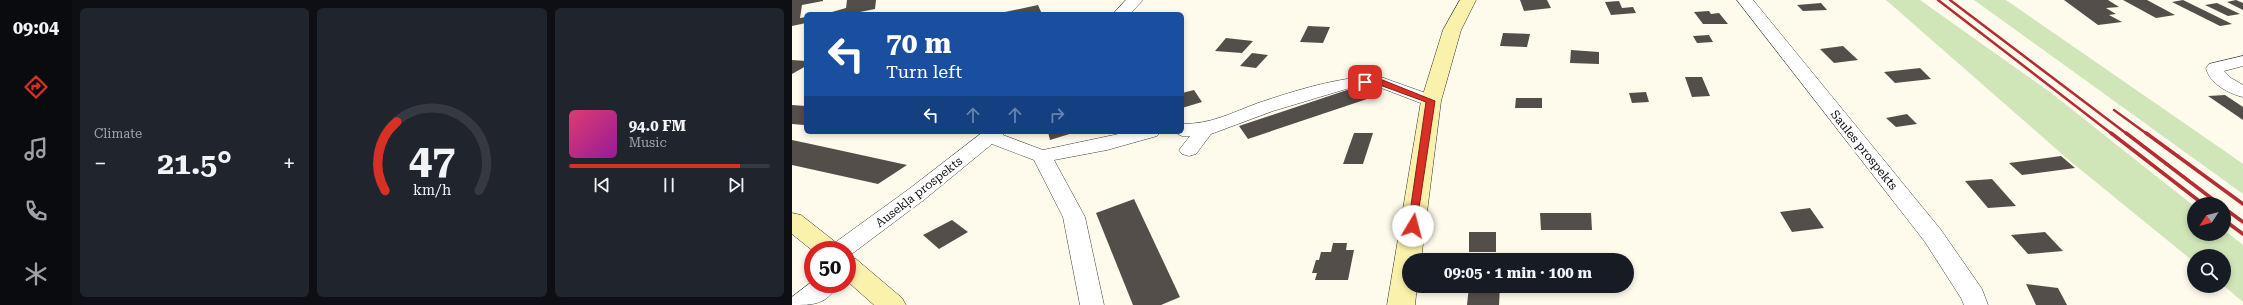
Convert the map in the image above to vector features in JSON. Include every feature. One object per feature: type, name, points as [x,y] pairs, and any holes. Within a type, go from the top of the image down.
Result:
[{"type":"main road","points":[[1401,305],[1430,101],[1452,30],[1468,0]]},
{"type":"main road","points":[[792,221],[818,241]]},
{"type":"main road","points":[[856,273],[892,305]]},
{"type":"street","points":[[1124,12],[1135,0]]},
{"type":"street","name":"Saules prospekts","points":[[1745,0],[1933,236],[1973,296],[1976,305]]},
{"type":"street","points":[[2243,61],[2216,68],[2216,74],[2225,82],[2243,92]]},
{"type":"street","points":[[1184,130],[1204,130],[1266,108],[1352,82],[1378,81],[1430,101]]},
{"type":"street","points":[[1189,150],[1204,130]]},
{"type":"street","points":[[992,134],[1042,156],[1107,144],[1143,134]]},
{"type":"street","name":"Ausekļa prospekts","points":[[856,255],[992,134]]},
{"type":"street","points":[[1042,156],[1074,217],[1092,305]]},
{"type":"street","points":[[799,305],[814,293]]},
{"type":"green space","points":[[1886,0],[1920,0],[2050,92],[2187,200],[2187,241],[2231,241],[2231,236],[2243,245],[2243,302],[2231,292],[2231,249],[2187,249],[2187,256],[2070,161]]},
{"type":"green space","points":[[1974,0],[2006,0],[2243,164],[2243,194]]},
{"type":"building","points":[[792,0],[823,0],[802,5],[800,18],[804,17],[804,23],[792,26]]},
{"type":"building","points":[[847,0],[876,0],[875,9],[860,12],[832,12],[846,8]]},
{"type":"building","points":[[1520,0],[1547,0],[1551,8],[1524,11]]},
{"type":"building","points":[[2064,0],[2108,0],[2119,7],[2106,8],[2116,14],[2109,15],[2122,22],[2098,25]]},
{"type":"building","points":[[2123,0],[2147,0],[2175,15],[2156,18]]},
{"type":"building","points":[[2183,0],[2232,24],[2220,26],[2172,2]]},
{"type":"building","points":[[2236,0],[2243,3],[2243,10],[2227,2]]},
{"type":"building","points":[[1619,1],[1622,8],[1633,7],[1636,13],[1611,15],[1605,2]]},
{"type":"building","points":[[1821,3],[1827,10],[1803,11],[1797,5]]},
{"type":"building","points":[[2217,3],[2240,14],[2228,16],[2205,5]]},
{"type":"building","points":[[1038,5],[1041,12],[1005,12]]},
{"type":"building","points":[[1709,11],[1711,14],[1719,13],[1728,24],[1703,24],[1694,12]]},
{"type":"building","points":[[1308,26],[1330,27],[1323,43],[1300,42]]},
{"type":"building","points":[[1503,33],[1530,34],[1527,47],[1500,46]]},
{"type":"building","points":[[1709,35],[1713,42],[1697,43],[1693,36]]},
{"type":"building","points":[[1226,38],[1253,41],[1242,53],[1215,51]]},
{"type":"building","points":[[1843,46],[1858,60],[1834,63],[1820,49]]},
{"type":"building","points":[[1571,50],[1599,52],[1599,64],[1570,63]]},
{"type":"building","points":[[1252,53],[1268,55],[1256,68],[1240,66]]},
{"type":"building","points":[[792,60],[804,61],[804,67],[792,74]]},
{"type":"building","points":[[1920,68],[1931,79],[1895,83],[1884,72]]},
{"type":"building","points":[[1685,77],[1702,77],[1710,96],[1692,97]]},
{"type":"building","points":[[1368,83],[1379,95],[1248,139],[1239,126]]},
{"type":"building","points":[[1194,90],[1202,102],[1184,107],[1184,92]]},
{"type":"building","points":[[1646,92],[1649,102],[1632,103],[1629,93]]},
{"type":"building","points":[[2225,95],[2243,107],[2243,120],[2208,96]]},
{"type":"building","points":[[1516,98],[1542,98],[1542,108],[1515,108]]},
{"type":"building","points":[[792,105],[804,106],[804,125],[792,124]]},
{"type":"building","points":[[1907,114],[1917,124],[1896,127],[1886,118]]},
{"type":"building","points":[[1354,133],[1373,133],[1363,164],[1343,164]]},
{"type":"building","points":[[1048,134],[1070,134],[1050,140]]},
{"type":"building","points":[[792,140],[907,165],[878,184],[792,165]]},
{"type":"building","points":[[2061,156],[2075,168],[2022,175],[2009,163]]},
{"type":"building","points":[[1992,179],[2016,206],[1988,208],[1965,181]]},
{"type":"building","points":[[1134,199],[1180,297],[1161,305],[1133,305],[1096,213]]},
{"type":"building","points":[[1810,208],[1824,228],[1792,232],[1780,212]]},
{"type":"building","points":[[1540,213],[1591,213],[1592,230],[1541,230]]},
{"type":"building","points":[[952,220],[968,232],[939,249],[923,235]]},
{"type":"building","points":[[1469,232],[1496,232],[1496,252],[1469,252]]},
{"type":"building","points":[[2045,232],[2063,251],[2028,254],[2011,235]]},
{"type":"building","points":[[1333,243],[1347,243],[1346,250],[1354,250],[1348,280],[1315,280],[1317,273],[1312,273],[1316,260],[1319,260],[1321,252],[1331,252]]},
{"type":"building","points":[[2026,284],[2058,288],[2067,305],[2036,305]]},
{"type":"building","points":[[1468,293],[1500,293],[1499,305],[1467,305]]},
{"type":"railway","points":[[1938,0],[2112,134]]},
{"type":"railway","points":[[1950,0],[2127,134]]},
{"type":"railway","points":[[2114,110],[2147,134]]},
{"type":"railway","points":[[2111,133],[2194,197]]},
{"type":"railway","points":[[2126,133],[2210,197]]},
{"type":"railway","points":[[2146,133],[2243,204]]},
{"type":"railway","points":[[2231,213],[2243,222]]},
{"type":"railway","points":[[2231,225],[2243,234]]},
{"type":"route","points":[[1365,82],[1378,81],[1430,101],[1413,226]]}]
